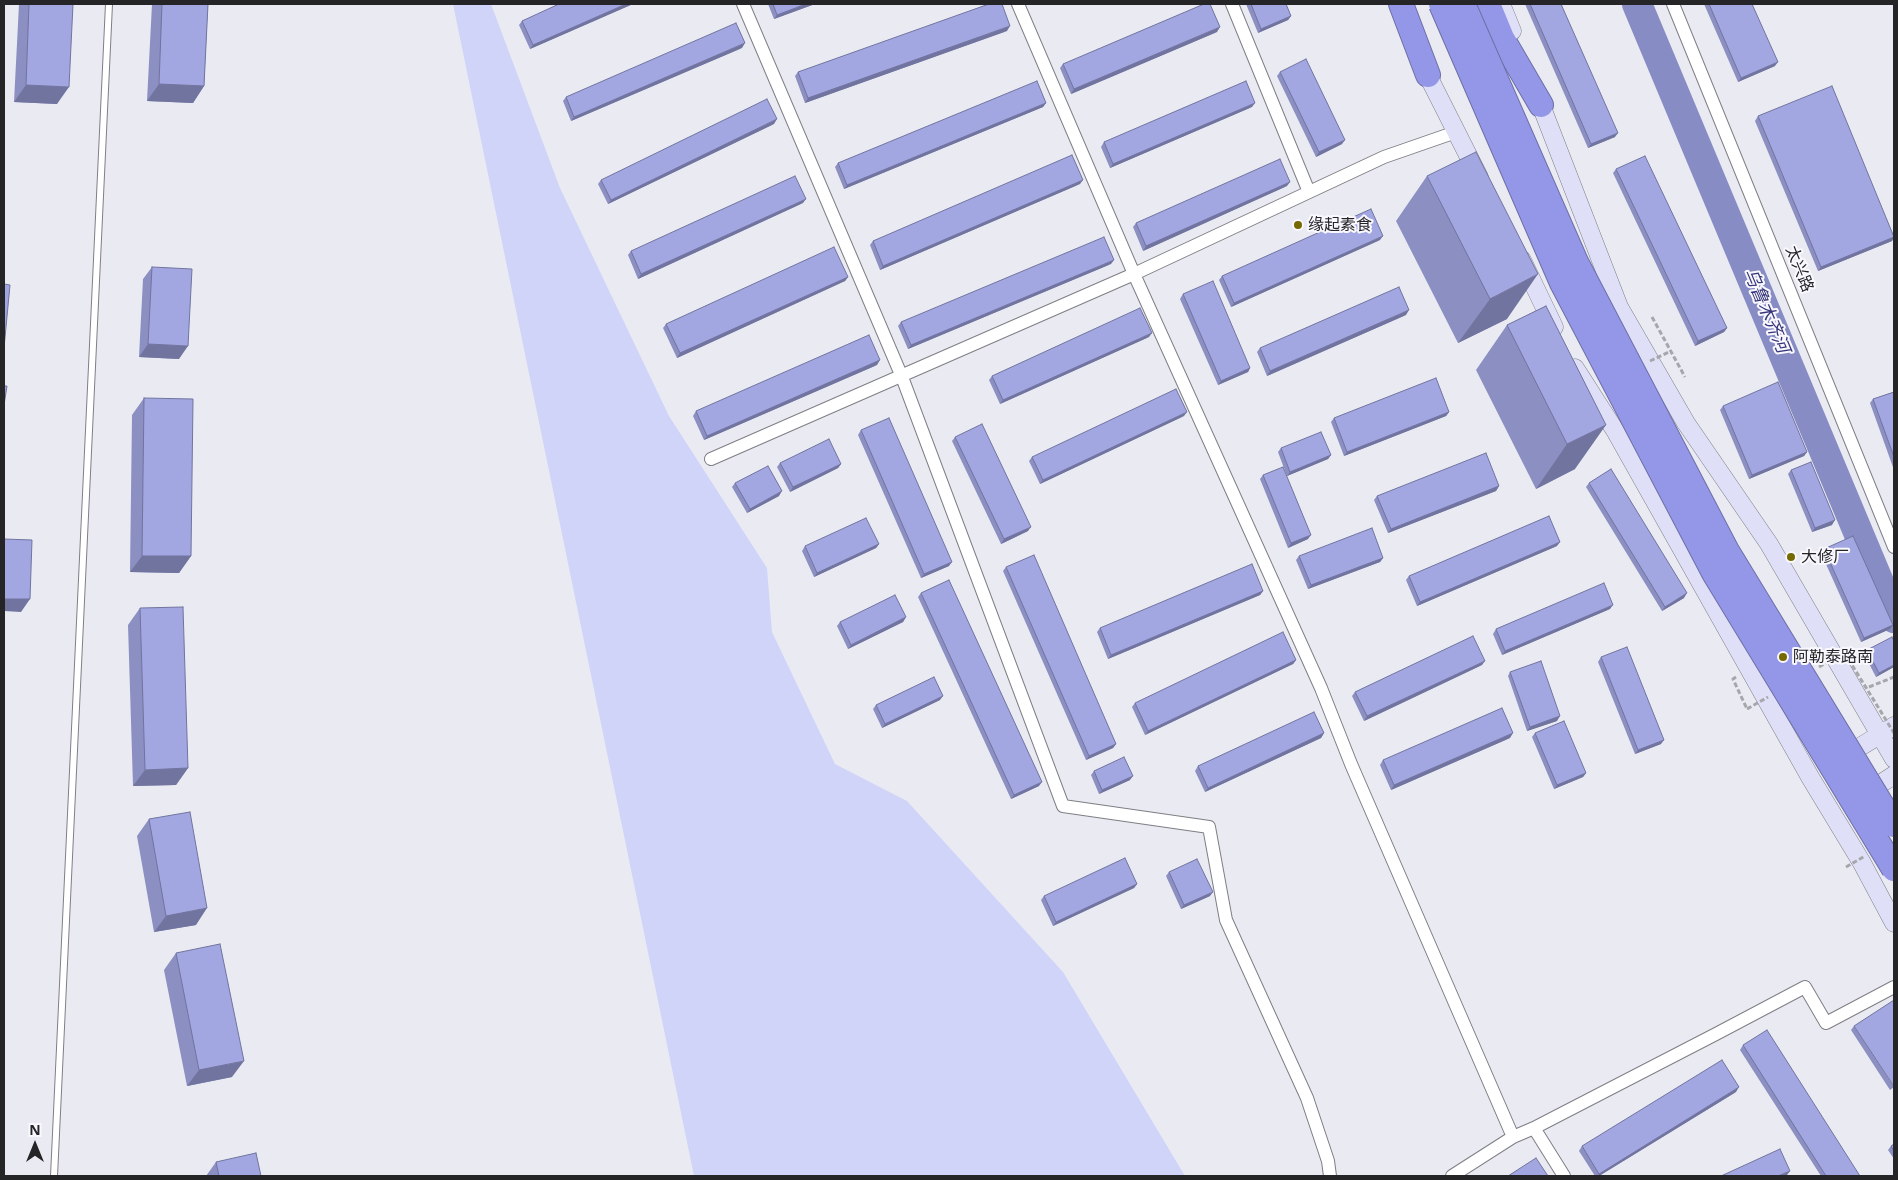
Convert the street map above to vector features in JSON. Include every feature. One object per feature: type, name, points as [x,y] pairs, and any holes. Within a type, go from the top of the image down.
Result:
[{"type":"highway","points":[[1401,4],[1428,75]]},
{"type":"highway","points":[[1441,4],[1562,283],[1709,564],[1894,869]]},
{"type":"highway","points":[[1463,4],[1576,262],[1718,534],[1894,826]]},
{"type":"highway","points":[[1488,4],[1502,38],[1541,105]]},
{"type":"main road","points":[[1391,4],[1487,193]]},
{"type":"main road","points":[[1501,4],[1619,307],[1686,424],[1769,544],[1894,759]]},
{"type":"main road","points":[[1514,246],[1562,345],[1616,432],[1810,777],[1862,863],[1894,923]]},
{"type":"main road","points":[[1810,777],[1894,726]]},
{"type":"main road","points":[[1833,815],[1894,775]]},
{"type":"street","points":[[743,4],[902,377],[1063,806],[1209,827],[1226,920],[1307,1098],[1328,1161],[1330,1176]]},
{"type":"street","points":[[1018,4],[1134,274],[1321,688],[1351,764],[1513,1137]]},
{"type":"street","points":[[1232,4],[1309,192]]},
{"type":"street","name":"太兴路","points":[[1673,4],[1894,547]]},
{"type":"street","points":[[711,459],[1134,274],[1384,157],[1456,132]]},
{"type":"street","points":[[1452,1176],[1513,1137],[1534,1128],[1805,987],[1826,1024],[1894,987]]},
{"type":"street","points":[[1534,1128],[1564,1176]]},
{"type":"lane","points":[[54,1176],[109,4]]},
{"type":"path","points":[[1652,317],[1685,377]]},
{"type":"path","points":[[1866,688],[1894,677]]},
{"type":"path","points":[[1733,679],[1747,709]]},
{"type":"shaded area","points":[[453,4],[491,4],[560,188],[669,416],[767,568],[772,632],[835,764],[907,801],[1063,972],[1185,1176],[694,1176]]},
{"type":"building","points":[[29,4],[73,4],[69,87],[26,85]]},
{"type":"building","points":[[162,4],[208,4],[204,86],[159,84]]},
{"type":"building","points":[[559,4],[626,4],[533,45],[522,21]]},
{"type":"building","points":[[773,4],[806,4],[777,15]]},
{"type":"building","points":[[989,4],[1002,4],[1010,26],[808,98],[798,72]]},
{"type":"building","points":[[1204,4],[1210,4],[1220,27],[1074,89],[1063,64]]},
{"type":"building","points":[[1251,4],[1286,4],[1291,16],[1261,29]]},
{"type":"building","points":[[1530,4],[1561,4],[1618,133],[1591,144]]},
{"type":"building","points":[[1709,4],[1752,4],[1778,62],[1741,78]]},
{"type":"building","points":[[736,23],[745,43],[574,117],[566,97]]},
{"type":"building","points":[[1306,59],[1345,140],[1319,152],[1280,72]]},
{"type":"building","points":[[1037,81],[1046,103],[847,185],[838,163]]},
{"type":"building","points":[[1246,81],[1255,103],[1113,164],[1104,142]]},
{"type":"building","points":[[1832,86],[1894,237],[1821,267],[1758,116]]},
{"type":"building","points":[[767,99],[777,119],[611,200],[601,180]]},
{"type":"building","points":[[1476,152],[1538,274],[1490,299],[1427,176]]},
{"type":"building","points":[[1072,155],[1083,180],[883,266],[873,241]]},
{"type":"building","points":[[1645,156],[1727,328],[1698,341],[1616,169]]},
{"type":"building","points":[[1280,159],[1290,182],[1146,246],[1136,223]]},
{"type":"building","points":[[795,176],[806,199],[641,274],[631,251]]},
{"type":"building","points":[[1371,209],[1383,236],[1234,303],[1222,276]]},
{"type":"building","points":[[1104,237],[1114,260],[911,345],[901,322]]},
{"type":"building","points":[[834,247],[848,277],[680,353],[666,324]]},
{"type":"building","points":[[152,267],[192,269],[188,346],[148,344]]},
{"type":"building","points":[[1213,281],[1250,368],[1221,381],[1183,294]]},
{"type":"building","points":[[4,284],[10,285],[4,348]]},
{"type":"building","points":[[1399,287],[1409,310],[1270,371],[1260,348]]},
{"type":"building","points":[[1546,306],[1606,425],[1567,444],[1507,325]]},
{"type":"building","points":[[1140,308],[1152,333],[1003,400],[992,376]]},
{"type":"building","points":[[869,335],[880,360],[707,436],[696,411]]},
{"type":"building","points":[[1436,378],[1449,412],[1347,452],[1334,418]]},
{"type":"building","points":[[1778,382],[1807,452],[1752,475],[1723,406]]},
{"type":"building","points":[[4,386],[7,386],[4,405]]},
{"type":"building","points":[[1176,389],[1187,412],[1043,480],[1032,457]]},
{"type":"building","points":[[1894,392],[1894,457],[1873,399]]},
{"type":"building","points":[[144,398],[193,399],[191,556],[142,556]]},
{"type":"building","points":[[889,418],[952,562],[924,574],[861,430]]},
{"type":"building","points":[[982,424],[1031,527],[1004,539],[955,437]]},
{"type":"building","points":[[1321,432],[1331,455],[1290,472],[1281,448]]},
{"type":"building","points":[[829,439],[841,464],[793,487],[780,463]]},
{"type":"building","points":[[1486,453],[1499,486],[1391,529],[1377,496]]},
{"type":"building","points":[[1811,462],[1835,520],[1815,528],[1791,470]]},
{"type":"building","points":[[768,466],[782,491],[750,509],[735,483]]},
{"type":"building","points":[[1283,467],[1311,535],[1291,543],[1263,475]]},
{"type":"building","points":[[1611,469],[1687,593],[1665,607],[1589,483]]},
{"type":"building","points":[[1549,516],[1560,542],[1420,602],[1409,576]]},
{"type":"building","points":[[866,518],[879,544],[817,573],[805,546]]},
{"type":"building","points":[[1372,528],[1383,558],[1311,585],[1299,556]]},
{"type":"building","points":[[1853,536],[1893,625],[1864,638],[1824,549]]},
{"type":"building","points":[[4,539],[32,540],[30,599],[4,599]]},
{"type":"building","points":[[1034,555],[1116,744],[1089,756],[1006,567]]},
{"type":"building","points":[[1252,564],[1263,591],[1111,655],[1100,628]]},
{"type":"building","points":[[949,580],[1042,782],[1014,795],[921,593]]},
{"type":"building","points":[[1604,583],[1613,605],[1505,651],[1496,629]]},
{"type":"building","points":[[895,595],[906,617],[851,645],[840,622]]},
{"type":"building","points":[[183,607],[188,768],[145,770],[140,608]]},
{"type":"building","points":[[1283,632],[1296,660],[1148,731],[1135,703]]},
{"type":"building","points":[[1473,636],[1485,661],[1367,716],[1355,692]]},
{"type":"building","points":[[1892,637],[1894,641],[1894,665],[1879,673],[1867,650]]},
{"type":"building","points":[[1627,647],[1664,740],[1638,750],[1601,657]]},
{"type":"building","points":[[1541,661],[1560,716],[1530,727],[1510,672]]},
{"type":"building","points":[[934,677],[943,696],[885,724],[876,705]]},
{"type":"building","points":[[1502,708],[1513,733],[1394,785],[1383,760]]},
{"type":"building","points":[[1314,712],[1324,733],[1208,788],[1198,766]]},
{"type":"building","points":[[1564,721],[1586,773],[1557,785],[1535,733]]},
{"type":"building","points":[[1124,757],[1133,776],[1102,790],[1094,771]]},
{"type":"building","points":[[190,812],[207,908],[166,916],[149,819]]},
{"type":"building","points":[[1125,858],[1137,884],[1056,922],[1044,896]]},
{"type":"building","points":[[1197,859],[1213,892],[1184,905],[1169,872]]},
{"type":"building","points":[[220,944],[244,1061],[199,1070],[176,953]]},
{"type":"building","points":[[1894,1000],[1894,1085],[1893,1085],[1854,1026]]},
{"type":"building","points":[[1767,1030],[1860,1176],[1826,1176],[1743,1045]]},
{"type":"building","points":[[1722,1060],[1739,1087],[1599,1174],[1582,1146]]},
{"type":"building","points":[[1780,1149],[1790,1171],[1778,1176],[1721,1176]]},
{"type":"building","points":[[256,1153],[261,1176],[219,1176],[216,1162]]},
{"type":"building","points":[[1536,1158],[1548,1176],[1508,1176]]},
{"type":"waterway","name":"乌鲁木齐河","points":[[1637,4],[1894,618]]},
{"type":"place","name":"缘起素食","points":[[1298,225]]},
{"type":"place","name":"大修厂","points":[[1791,557]]},
{"type":"place","name":"阿勒泰路南","points":[[1783,657]]}]
